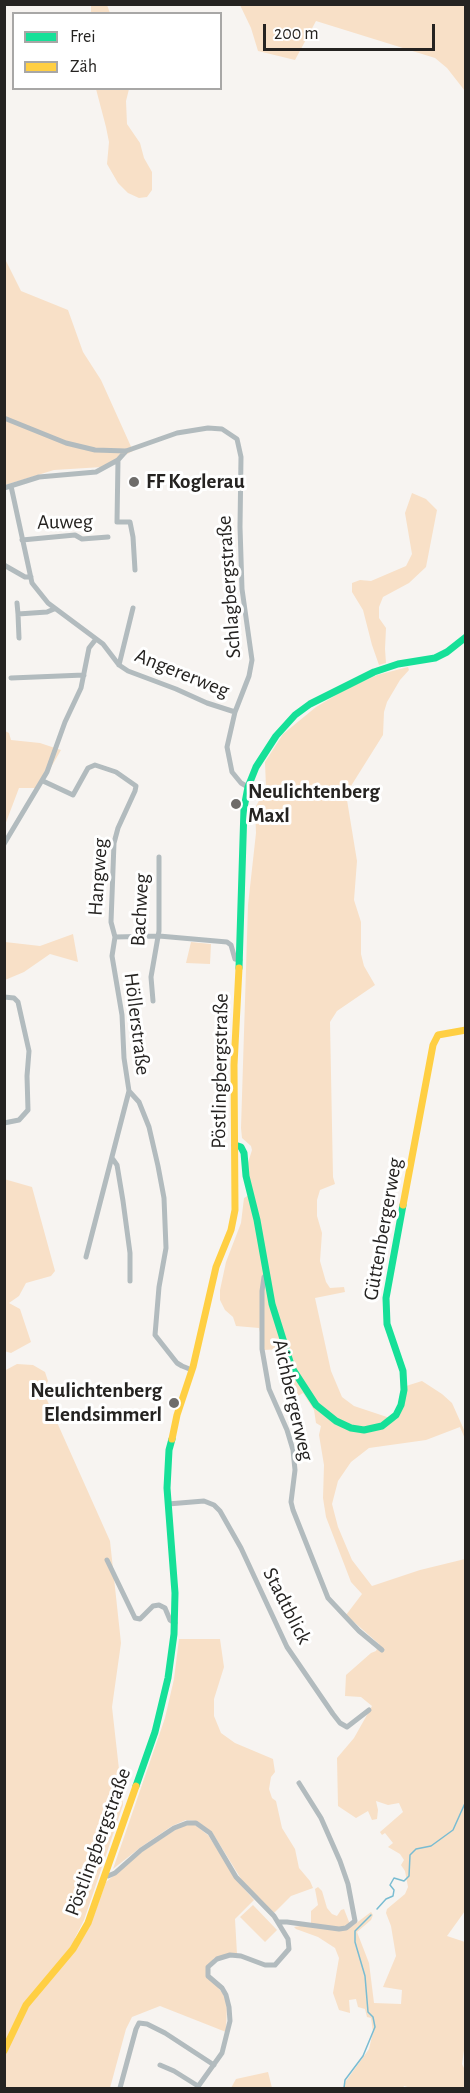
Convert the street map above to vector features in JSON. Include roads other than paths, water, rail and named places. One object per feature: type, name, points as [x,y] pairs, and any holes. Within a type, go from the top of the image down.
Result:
[{"type":"main road","name":"Pöstlingbergstraße","points":[[4,2050],[26,2005],[79,1940],[88,1923],[159,1716],[168,1678],[175,1623],[175,1573],[167,1474],[169,1450],[177,1415],[192,1370],[216,1267],[234,1216],[234,1076],[244,808],[248,787],[256,767],[276,736],[288,722],[310,704],[374,672],[398,664],[435,658],[447,652],[465,637]]},
{"type":"main road","name":"Güttenbergerweg","points":[[235,1145],[241,1147],[244,1153],[246,1176],[284,1350],[297,1377],[316,1405],[336,1421],[357,1430],[377,1429],[392,1420],[401,1405],[403,1371],[387,1324],[386,1298],[433,1045],[438,1035],[465,1030]]},
{"type":"street","name":"Schlagbergstraße","points":[[4,418],[66,443],[95,450],[126,451],[177,433],[208,428],[222,429],[237,439],[241,457],[242,589],[252,660],[249,676],[235,712],[228,741],[228,756],[235,776],[248,787]]},
{"type":"street","points":[[8,487],[39,477],[91,473],[118,460],[126,451]]},
{"type":"street","points":[[118,460],[117,522],[130,522],[135,570]]},
{"type":"street","name":"Auweg","points":[[8,487],[31,577]]},
{"type":"street","name":"Auweg","points":[[22,540],[75,535],[82,539],[108,537]]},
{"type":"street","points":[[4,565],[25,577],[31,577]]},
{"type":"street","name":"Angererweg","points":[[31,577],[33,586],[54,609],[96,639],[119,665],[207,703],[235,712]]},
{"type":"street","points":[[17,603],[20,638]]},
{"type":"street","points":[[119,665],[133,608]]},
{"type":"street","points":[[18,614],[47,612],[54,609]]},
{"type":"street","points":[[4,844],[43,782],[52,762],[65,722],[81,688],[89,648],[96,639]]},
{"type":"street","points":[[11,678],[84,675]]},
{"type":"street","name":"Hangweg","points":[[43,782],[73,795],[88,768],[95,765],[116,772],[135,786],[114,843],[111,922],[115,938]]},
{"type":"street","name":"Bachweg","points":[[153,1001],[151,976],[159,936],[159,857]]},
{"type":"street","points":[[115,938],[159,936],[226,942],[231,945],[235,959],[240,960]]},
{"type":"street","name":"Höllerstraße","points":[[115,938],[112,956],[122,1015],[124,1058],[129,1091],[138,1102],[146,1120],[164,1198],[166,1248],[155,1335],[177,1363],[192,1370]]},
{"type":"street","points":[[4,997],[14,998],[18,1002],[28,1051],[28,1110],[19,1120],[4,1124]]},
{"type":"street","points":[[86,1257],[129,1091]]},
{"type":"street","points":[[112,1158],[117,1165],[123,1202],[130,1253],[130,1281]]},
{"type":"street","name":"Aichbergerweg","points":[[267,1274],[264,1277],[262,1291],[262,1349],[269,1389],[293,1450],[295,1470],[291,1502],[293,1510],[329,1600],[382,1650]]},
{"type":"street","name":"Stadtblick","points":[[170,1504],[208,1502],[220,1510],[241,1548],[287,1647],[339,1723],[347,1727],[369,1710]]},
{"type":"street","points":[[107,1560],[135,1618],[140,1619],[153,1606],[159,1605],[165,1608],[170,1620],[175,1623]]},
{"type":"street","points":[[279,1922],[339,1929],[346,1928],[355,1921],[348,1884],[340,1861],[321,1818],[299,1782]]},
{"type":"street","points":[[105,1875],[114,1873],[141,1850],[174,1828],[187,1822],[196,1823],[210,1833],[241,1883],[279,1922],[289,1945],[277,1964],[265,1965],[241,1956],[230,1955],[217,1959],[207,1968],[208,1976],[226,1994],[230,2014],[225,2045],[198,2087],[174,2071],[160,2065]]},
{"type":"street","points":[[120,2088],[139,2024],[147,2024],[165,2033],[214,2065]]},
{"type":"waterway","points":[[377,1909],[386,1899],[393,1896],[394,1890],[390,1885],[394,1878],[404,1881],[409,1876],[410,1855],[416,1849],[431,1846],[453,1830],[466,1801]]},
{"type":"waterway","points":[[344,2088],[345,2080],[363,2056],[375,2027],[373,2017],[368,2012],[365,1976],[355,1942],[355,1931],[371,1915]]},
{"type":"place","name":"FF Koglerau","points":[[134,482]]},
{"type":"place","name":"Neulichtenberg Maxl","points":[[236,804]]},
{"type":"place","name":"Neulichtenberg Elendsimmerl","points":[[174,1403]]}]
